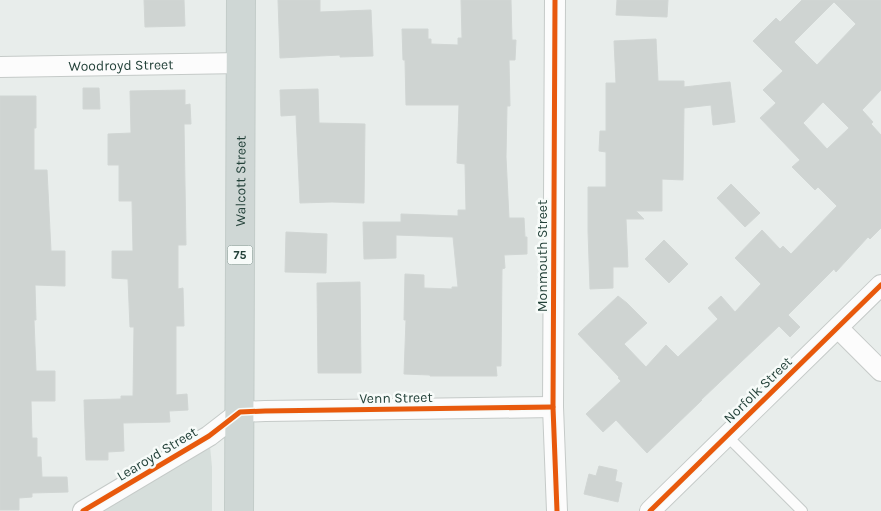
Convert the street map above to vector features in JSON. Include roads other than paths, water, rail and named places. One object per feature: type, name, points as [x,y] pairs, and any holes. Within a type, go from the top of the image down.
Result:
[{"type":"main road","name":"Walcott Street","points":[[240,511],[241,0]]},
{"type":"street","name":"Monmouth Street","points":[[555,0],[553,407],[558,511]]},
{"type":"street","name":"Woodroyd Street","points":[[0,67],[242,63]]},
{"type":"street","name":"Norfolk Street","points":[[650,511],[881,285]]},
{"type":"street","points":[[838,328],[881,371]]},
{"type":"street","name":"Venn Street","points":[[240,412],[265,410],[553,407]]},
{"type":"street","name":"Learoyd Street","points":[[83,511],[208,436],[240,412]]},
{"type":"lane","points":[[727,436],[802,511]]}]
